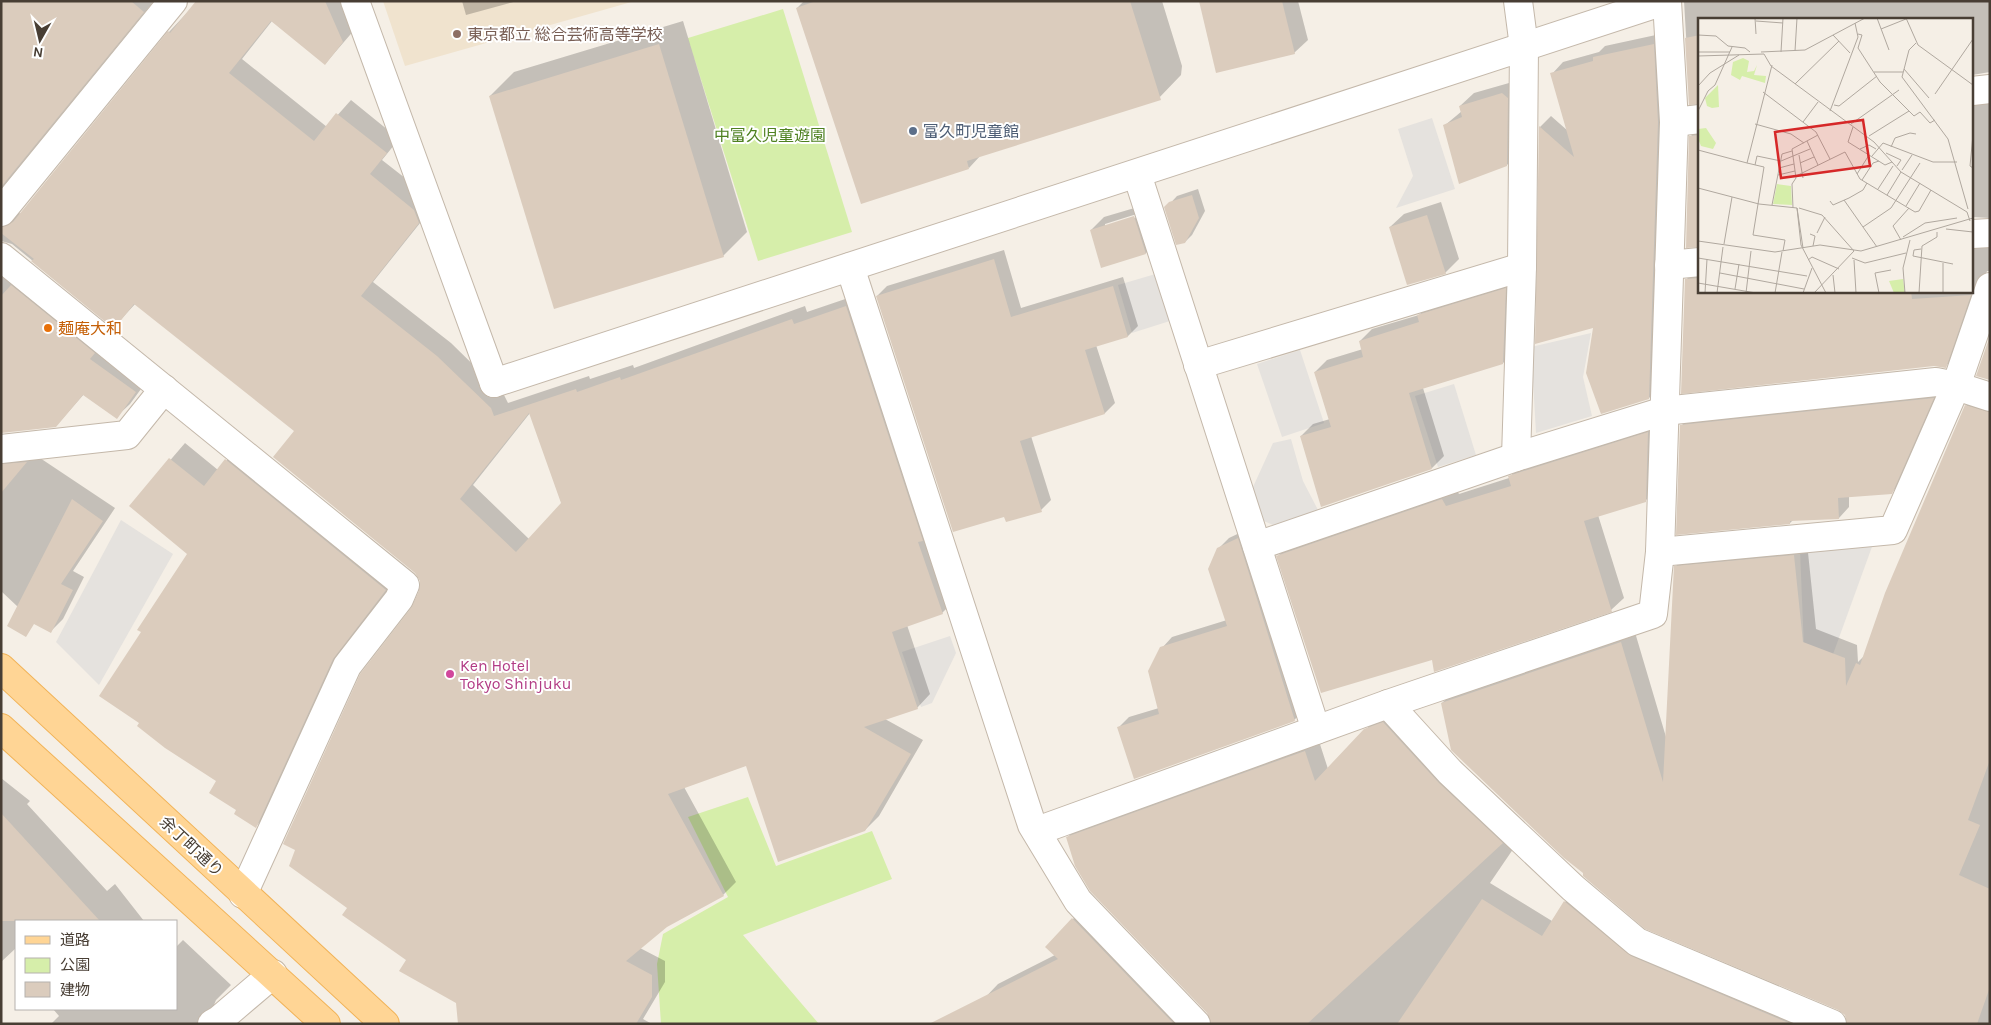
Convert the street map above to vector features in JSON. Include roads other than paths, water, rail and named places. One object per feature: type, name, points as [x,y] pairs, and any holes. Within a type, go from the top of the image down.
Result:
[{"type":"main road","name":"余丁町通り","points":[[1,668],[385,1024]]},
{"type":"main road","points":[[1,728],[326,1024]]},
{"type":"street","points":[[1,212],[173,1]]},
{"type":"street","points":[[355,1],[494,383],[1665,1],[1687,120],[1669,265],[1660,552],[1653,614],[1388,704],[1037,831]]},
{"type":"street","points":[[1516,457],[1522,267],[1524,47],[1518,1]]},
{"type":"street","points":[[1974,91],[1990,89]]},
{"type":"street","points":[[1137,174],[1316,730]]},
{"type":"street","points":[[1974,234],[1990,233]]},
{"type":"street","points":[[1,257],[405,585],[399,599],[348,666],[243,894]]},
{"type":"street","points":[[1669,265],[1698,262]]},
{"type":"street","points":[[1198,365],[1522,267]]},
{"type":"street","points":[[850,268],[1032,825],[1078,901],[1196,1024]]},
{"type":"street","points":[[1660,552],[1893,530],[1956,386],[1990,287]]},
{"type":"street","points":[[1257,546],[1516,457],[1664,411],[1936,382],[1990,397]]},
{"type":"street","points":[[1,449],[127,434],[164,389]]},
{"type":"street","points":[[1388,704],[1450,772],[1573,888],[1637,942],[1832,1024]]},
{"type":"street","points":[[212,1024],[273,974]]},
{"type":"place","name":"東京都立 総合芸術高等学校","points":[[457,34]]},
{"type":"place","name":"富久町児童館","points":[[913,131]]},
{"type":"place","name":"麺庵大和","points":[[48,328]]},
{"type":"place","name":"Ken Hotel Tokyo Shinjuku","points":[[450,674]]},
{"type":"park label","name":"中富久児童遊園","points":[[770,135]]}]
